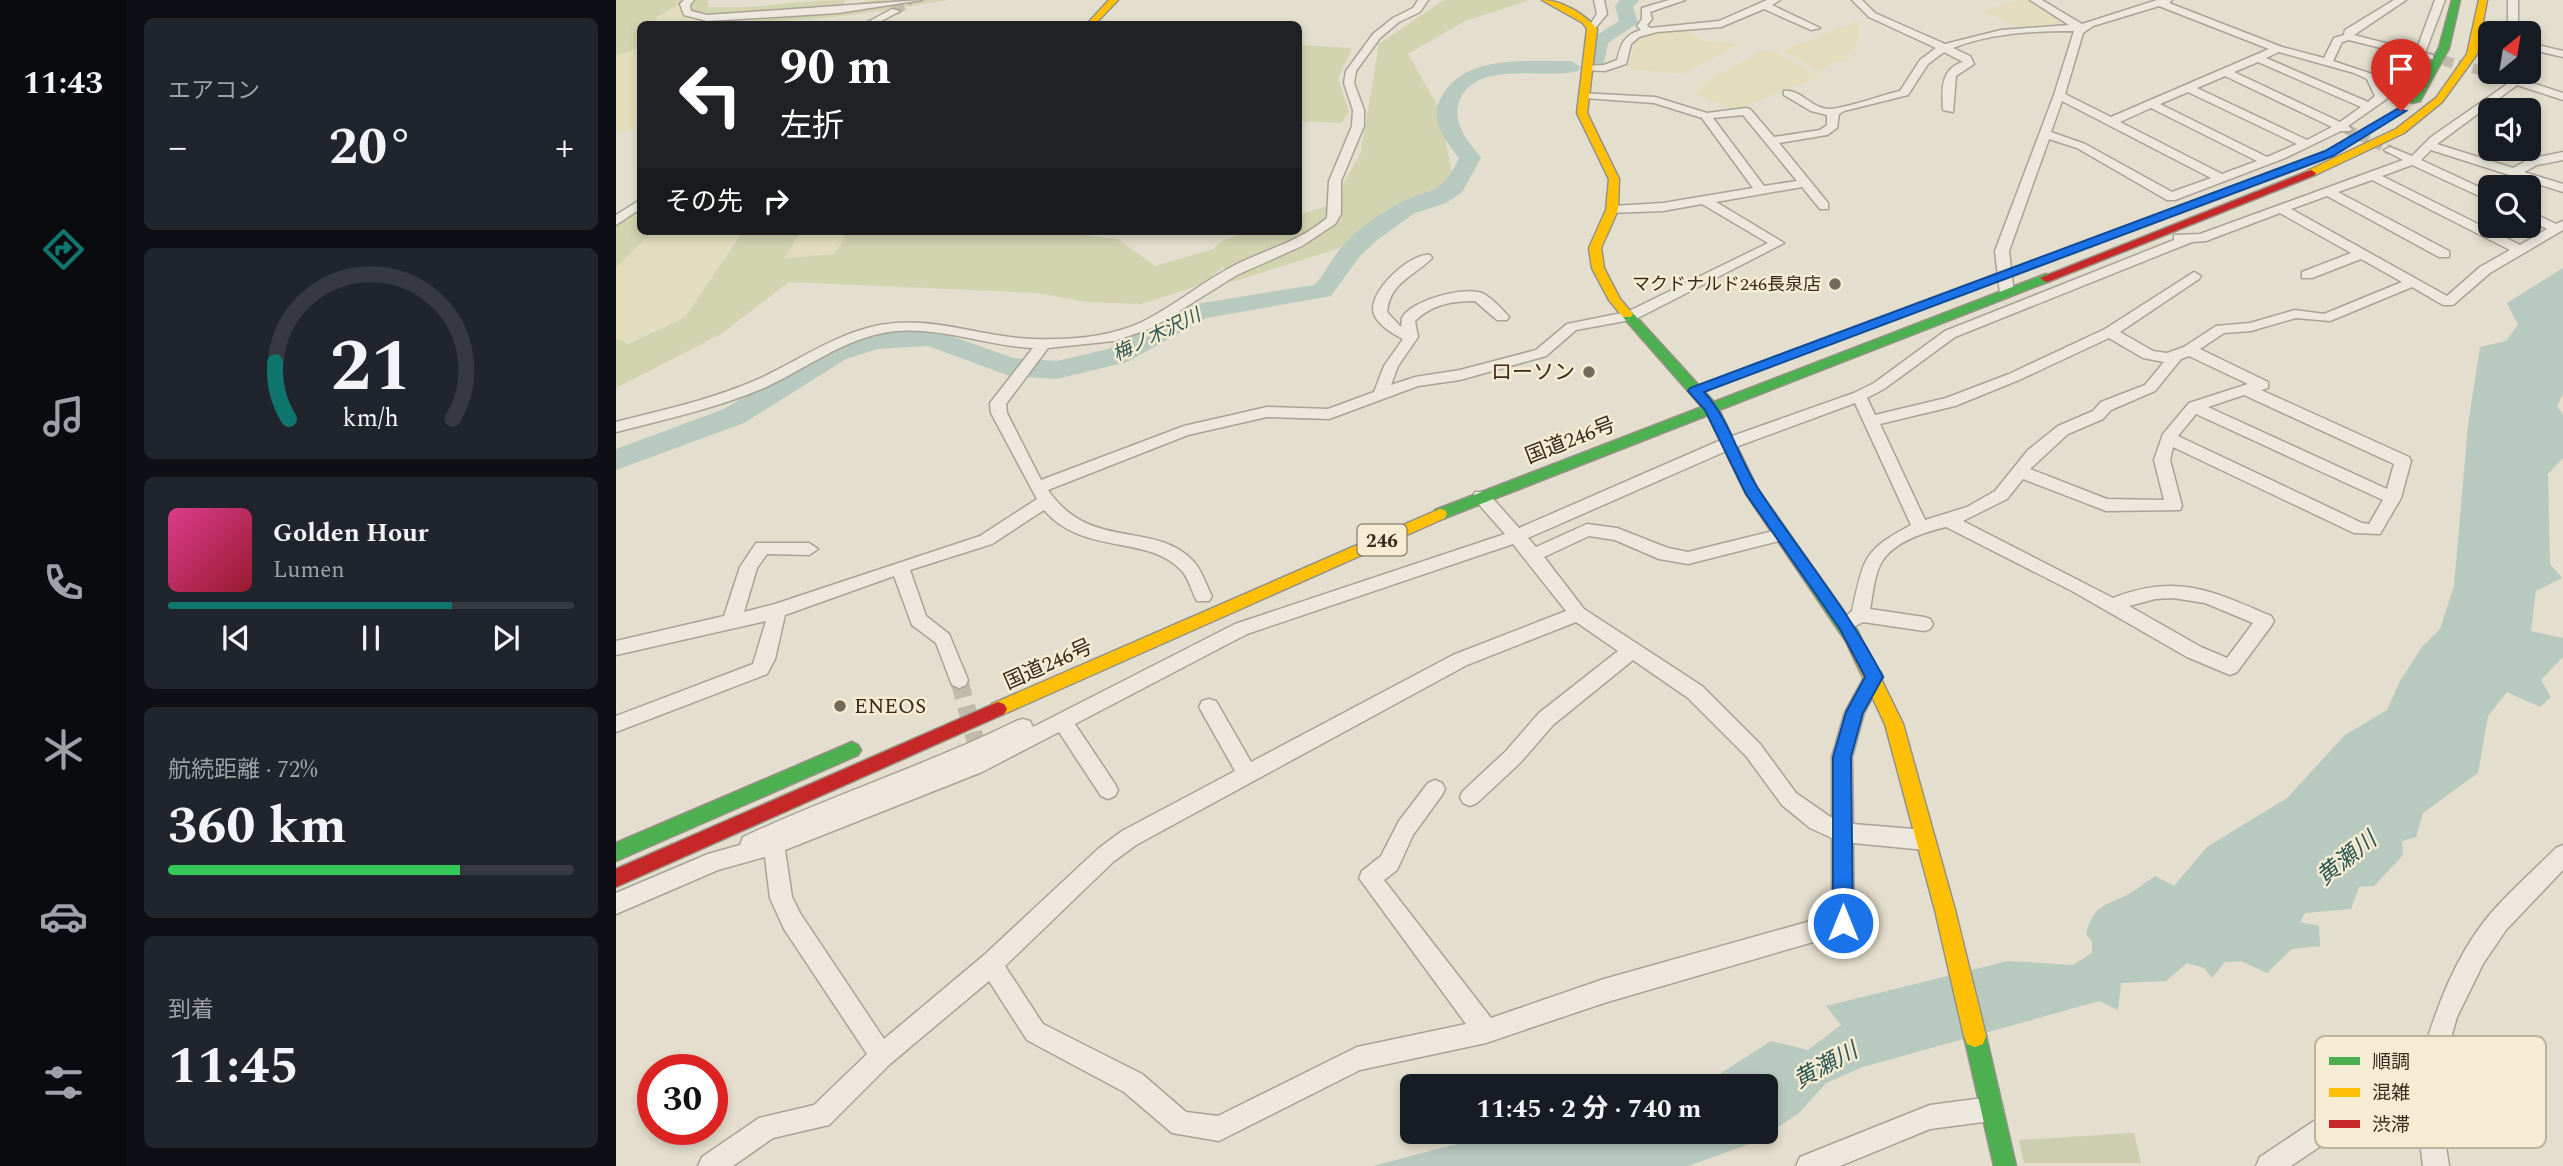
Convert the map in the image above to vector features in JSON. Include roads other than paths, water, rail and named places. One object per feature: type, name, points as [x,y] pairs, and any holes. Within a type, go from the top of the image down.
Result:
[{"type":"main road","points":[[1094,21],[1114,0]]},
{"type":"main road","points":[[1545,0],[1586,21],[1592,29],[1582,113],[1586,125],[1610,165],[1614,179],[1612,210],[1595,248],[1598,268],[1615,300],[1711,408],[1751,490],[1781,535],[1853,620],[1894,724],[1945,910],[2006,1166]]},
{"type":"main road","points":[[2416,101],[2444,48],[2456,0]]},
{"type":"main road","name":"国道246号","points":[[616,878],[1481,496],[1711,408],[2329,153],[2386,122],[2416,101],[2438,78],[2455,50],[2465,23],[2468,0]]},
{"type":"main road","name":"国道246号","points":[[1941,301],[2006,285],[2161,234],[2338,162],[2400,131],[2439,100],[2454,84],[2472,54],[2483,0]]},
{"type":"main road","points":[[2496,19],[2497,0]]},
{"type":"main road","points":[[2400,131],[2420,130],[2478,79]]},
{"type":"main road","name":"246","points":[[1354,533],[1493,475]]},
{"type":"main road","points":[[616,852],[865,744]]},
{"type":"street","points":[[689,0],[685,4],[687,13],[707,18],[917,0]]},
{"type":"street","points":[[616,427],[711,402],[777,376],[823,348],[897,326],[930,326],[998,340],[1045,342],[1099,339],[1146,326],[1234,271],[1312,234],[1332,220],[1336,208],[1334,191],[1357,129],[1359,116],[1349,89],[1349,75],[1355,63],[1386,28],[1420,9],[1423,0]]},
{"type":"street","points":[[1592,29],[1602,14],[1599,0]]},
{"type":"street","points":[[1648,31],[1642,26],[1647,19],[1645,10],[1679,0]]},
{"type":"street","points":[[1857,0],[1872,15],[1966,58],[1969,64],[1955,68],[1946,82],[1949,110]]},
{"type":"street","points":[[2035,0],[2081,28]]},
{"type":"street","points":[[2349,37],[2349,32],[2401,0]]},
{"type":"street","points":[[2045,134],[2081,146],[2171,197],[2343,127],[2381,97],[2392,93],[2424,56],[2440,0]]},
{"type":"street","points":[[2513,0],[2513,21]]},
{"type":"street","points":[[1788,93],[1815,109],[1833,113],[1904,93],[1910,86],[1915,71],[1928,58],[1945,49],[2012,31],[2081,28],[2164,1],[2278,50],[2328,61],[2371,77],[2381,97]]},
{"type":"street","points":[[1589,68],[1605,68],[1622,62],[1629,39],[1648,31],[1721,24],[1769,2],[1815,28]]},
{"type":"street","points":[[875,21],[895,11]]},
{"type":"street","points":[[2006,285],[2002,251],[2081,28]]},
{"type":"street","points":[[2328,61],[2338,40],[2349,37],[2424,56]]},
{"type":"street","points":[[2541,49],[2563,54]]},
{"type":"street","points":[[2112,121],[2278,50]]},
{"type":"street","points":[[2258,58],[2370,107]]},
{"type":"street","points":[[2225,72],[2343,127]]},
{"type":"street","points":[[716,861],[774,845],[975,766],[1205,645],[1241,629],[1514,537],[1727,444],[1859,396],[1879,386],[1950,334],[2187,240],[2201,238],[2415,160],[2429,145],[2505,84]]},
{"type":"street","points":[[2533,84],[2563,97]]},
{"type":"street","points":[[2188,88],[2304,143]]},
{"type":"street","points":[[2059,94],[2220,178]]},
{"type":"street","points":[[1584,95],[1655,100],[1706,116],[1746,111],[1824,206]]},
{"type":"street","points":[[2152,105],[2265,161]]},
{"type":"street","points":[[1771,141],[1823,133],[1833,126],[1833,113]]},
{"type":"street","points":[[1706,116],[1761,191]]},
{"type":"street","points":[[2429,145],[2563,188]]},
{"type":"street","points":[[2390,150],[2478,191]]},
{"type":"street","points":[[2516,171],[2533,162],[2563,156]]},
{"type":"street","points":[[2371,175],[2520,250]]},
{"type":"street","points":[[1612,210],[1663,208],[1806,183]]},
{"type":"street","points":[[2326,191],[2444,254]]},
{"type":"street","points":[[616,648],[778,611],[900,567],[986,540],[1044,494],[1184,431],[1268,412],[1329,414],[1381,393],[1541,354],[1572,327],[1631,316],[1778,243],[1706,201]]},
{"type":"street","points":[[616,221],[637,206]]},
{"type":"street","points":[[2280,208],[2448,302],[2485,270],[2559,226]]},
{"type":"street","points":[[2541,219],[2559,226]]},
{"type":"street","points":[[2161,234],[2187,240]]},
{"type":"street","points":[[2307,275],[2361,254]]},
{"type":"street","points":[[1411,337],[1396,330],[1380,313],[1380,299],[1385,288],[1425,258]]},
{"type":"street","points":[[1871,421],[1950,402],[2014,377],[2110,332],[2194,276]]},
{"type":"street","points":[[1924,624],[1853,620],[1876,556],[1888,545],[1920,527],[1948,521],[2001,495],[2034,454],[2063,430],[2098,415],[2106,406],[2150,388],[2174,359],[2221,329],[2251,327],[2295,314],[2325,317],[2413,282]]},
{"type":"street","points":[[1381,393],[1391,366],[1411,337],[1408,320],[1419,309],[1448,296],[1479,297],[1502,317]]},
{"type":"street","points":[[2110,332],[2151,357],[2174,359]]},
{"type":"street","points":[[1045,342],[998,404],[999,413],[1044,494],[1058,516],[1094,536],[1166,551],[1188,567],[1203,596]]},
{"type":"street","points":[[2021,472],[2106,505],[2174,506],[2162,460],[2168,439],[2194,407],[2263,385],[2189,349]]},
{"type":"street","points":[[2168,439],[2360,529],[2374,530],[2393,498],[2403,461],[2245,389]]},
{"type":"street","points":[[1859,396],[1920,527]]},
{"type":"street","points":[[2194,407],[2393,498]]},
{"type":"street","points":[[1481,496],[1514,537],[1533,555],[1578,614],[1695,692],[1752,750],[1789,799],[1817,821],[1843,833],[1926,841]]},
{"type":"street","points":[[1948,521],[2113,605],[2194,652],[2230,667],[2265,621],[2207,596],[2179,589],[2132,596],[2113,605]]},
{"type":"street","points":[[1533,555],[1587,530],[1617,534],[1665,554],[1688,558],[1781,535]]},
{"type":"street","points":[[731,623],[749,567],[762,547],[810,549]]},
{"type":"street","points":[[900,567],[918,620],[943,639],[959,680]]},
{"type":"street","points":[[616,724],[760,669],[766,659],[778,611]]},
{"type":"street","points":[[711,1166],[768,1127],[820,1116],[882,1056],[990,964],[1113,850],[1247,773],[1460,660],[1578,614]]},
{"type":"street","points":[[616,904],[716,861],[789,824],[978,750],[1190,642],[1205,645]]},
{"type":"street","points":[[1470,797],[1513,757],[1546,719],[1631,651]]},
{"type":"street","points":[[990,964],[1035,1032],[1133,1083],[1181,1124],[1219,1129],[1357,1059],[1486,1031],[1604,991],[1843,923],[1842,757],[1855,712],[1874,677]]},
{"type":"street","points":[[1209,707],[1247,773]]},
{"type":"street","points":[[1062,720],[1108,790]]},
{"type":"street","points":[[1435,789],[1406,828],[1389,863],[1370,878],[1486,1031]]},
{"type":"street","points":[[774,845],[781,898],[792,921],[882,1056]]},
{"type":"street","points":[[2439,1036],[2446,1014],[2475,956],[2498,922],[2523,893],[2563,855]]},
{"type":"street","points":[[1809,1166],[1930,1117],[1989,1102]]},
{"type":"street","points":[[2269,1166],[2315,1135]]},
{"type":"street","points":[[2433,1148],[2436,1166]]},
{"type":"water","name":"黄瀬川","points":[[2563,268],[2563,394],[2557,406],[2563,415],[2563,458],[2548,474],[2550,564],[2562,578],[2536,591],[2531,631],[2563,638],[2563,657],[2541,680],[2551,697],[2540,707],[2507,692],[2488,716],[2478,773],[2423,813],[2416,837],[2402,841],[2403,855],[2374,886],[2359,887],[2351,909],[2305,913],[2300,922],[2319,926],[2320,946],[2292,949],[2267,973],[2241,961],[2225,962],[2212,978],[2204,968],[2187,963],[2166,981],[2121,983],[2118,1010],[2099,1001],[1863,1067],[1826,1083],[1798,1114],[1778,1127],[1778,1074],[1720,1074],[1771,1041],[1808,1050],[1841,1025],[1826,1006],[2008,961],[2073,965],[2092,953],[2092,942],[2086,934],[2092,918],[2100,908],[2131,893],[2155,876],[2174,886],[2207,847],[2287,798],[2345,735],[2387,710],[2400,681],[2422,647],[2440,629],[2454,586],[2468,425],[2480,347],[2506,341],[2518,325],[2507,303]]},
{"type":"water","points":[[1456,1144],[1749,1144],[1688,1166],[1373,1166]]},
{"type":"waterway","name":"梅ノ木沢川","points":[[1596,62],[1599,40],[1629,23],[1624,6],[1630,0]]},
{"type":"waterway","name":"梅ノ木沢川","points":[[616,460],[734,416],[836,353],[875,341],[931,337],[1010,367],[1057,370],[1117,356],[1199,311],[1322,291],[1351,251],[1368,235],[1407,208],[1446,194],[1462,176],[1470,158],[1451,132],[1447,116],[1449,101],[1457,88],[1469,78],[1484,72],[1571,67]]},
{"type":"tunnel","points":[[895,11],[910,0]]},
{"type":"tunnel","points":[[2429,57],[2478,69]]},
{"type":"tunnel","points":[[2346,129],[2390,150]]},
{"type":"tunnel","points":[[959,680],[978,750]]},
{"type":"place","name":"マクドナルド246長泉店","points":[[1835,284]]},
{"type":"place","name":"ローソン","points":[[1589,372]]},
{"type":"place","name":"ENEOS","points":[[840,706]]}]
